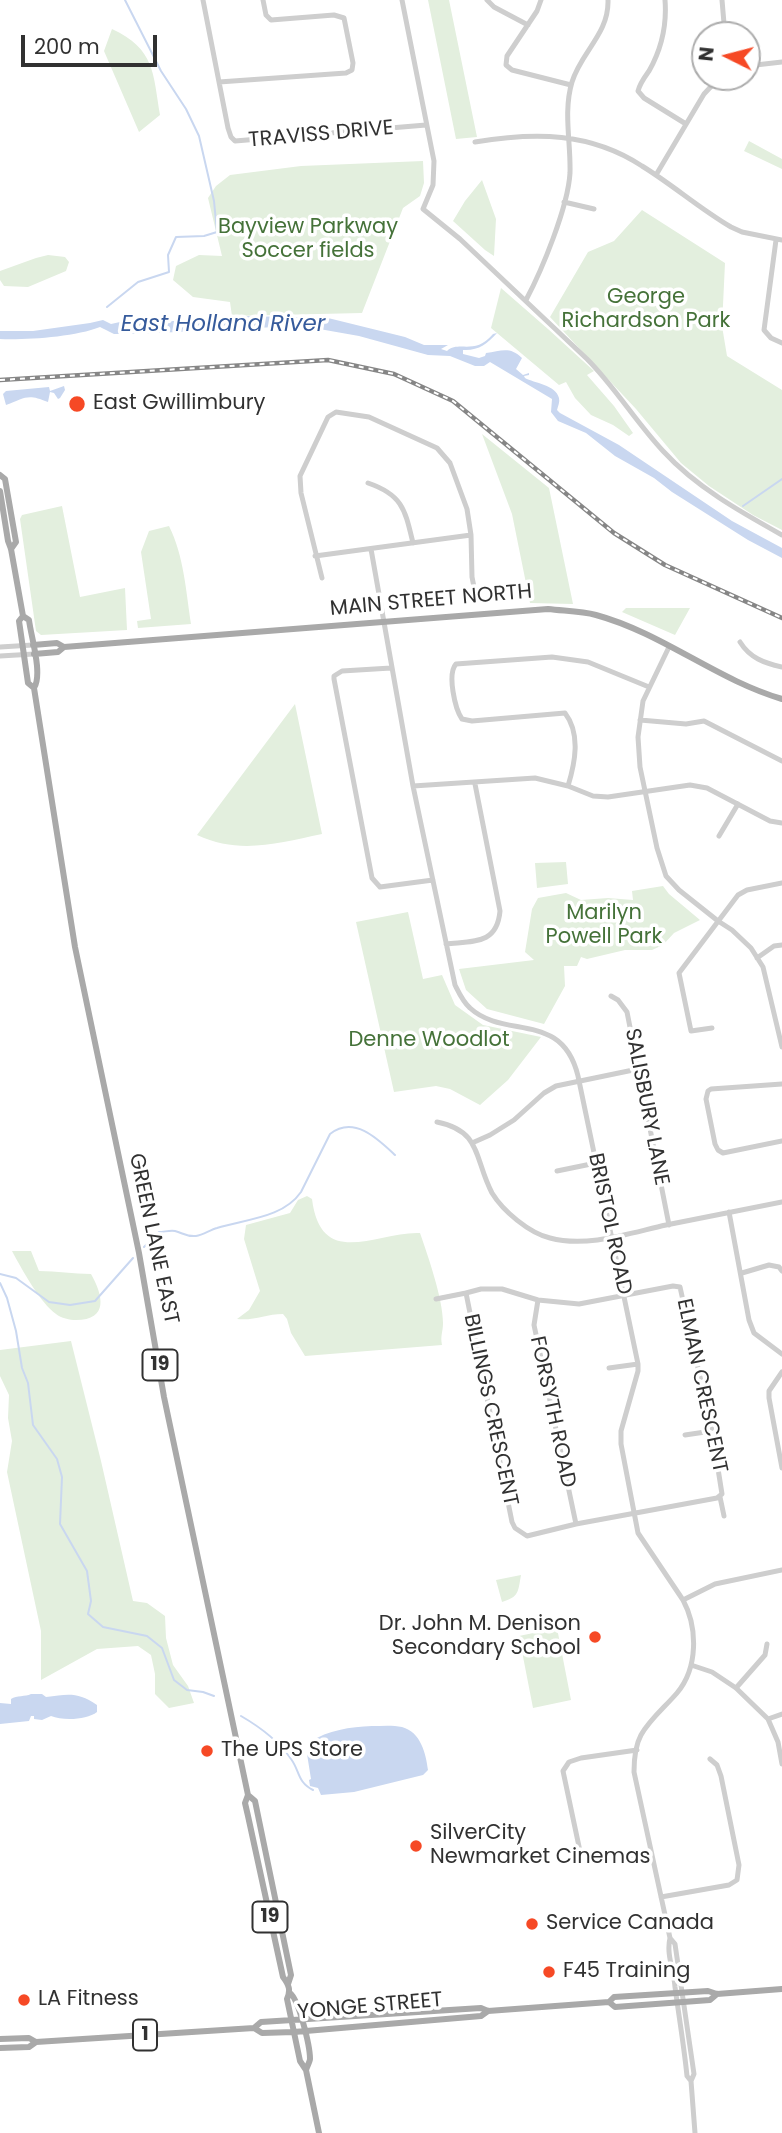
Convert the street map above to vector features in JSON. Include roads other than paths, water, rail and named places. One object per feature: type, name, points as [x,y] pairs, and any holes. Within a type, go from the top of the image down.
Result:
[{"type":"main road","name":"GREEN LANE EAST","points":[[0,475],[5,479],[16,541],[12,549]]},
{"type":"main road","name":"GREEN LANE EAST","points":[[0,491],[23,616],[29,620],[38,682],[34,688]]},
{"type":"main road","name":"MAIN STREET NORTH","points":[[33,645],[57,643],[64,647],[548,609],[596,615],[669,647],[756,692],[782,699]]},
{"type":"main road","name":"GREEN LANE EAST","points":[[23,616],[19,621],[28,683],[34,688],[75,947],[139,1253],[164,1396],[248,1795],[245,1802],[283,1977],[290,1993],[287,1999],[292,2020]]},
{"type":"main road","name":"MAIN STREET NORTH","points":[[34,654],[58,652],[64,647]]},
{"type":"main road","name":"YONGE STREET","points":[[254,2028],[261,2022],[481,2008],[488,2011],[609,2002],[614,1997],[679,1992],[708,1991],[716,1994],[782,1989]]},
{"type":"main road","name":"GREEN LANE EAST","points":[[290,1993],[296,1997],[302,2020]]},
{"type":"main road","name":"YONGE STREET","points":[[609,2002],[615,2007],[710,2000],[716,1994]]},
{"type":"main road","name":"YONGE STREET","points":[[0,2048],[29,2047],[36,2042],[254,2028],[262,2033],[294,2032],[481,2016],[488,2011]]},
{"type":"main road","name":"19","points":[[292,2020],[319,2133]]},
{"type":"main road","name":"19","points":[[302,2020],[310,2060],[306,2070]]},
{"type":"main road","name":"YONGE STREET","points":[[0,2039],[29,2038],[36,2042]]},
{"type":"street","name":"TRAVISS DRIVE","points":[[203,0],[229,133],[235,141],[426,125]]},
{"type":"street","points":[[219,82],[346,73],[352,70],[344,18],[334,15],[271,20],[266,15],[263,0]]},
{"type":"street","points":[[401,0],[433,160],[434,175],[430,195],[423,209],[526,300],[604,377],[677,466],[712,494],[782,535]]},
{"type":"street","points":[[487,0],[494,7],[528,25]]},
{"type":"street","points":[[541,0],[507,56],[508,68],[571,85]]},
{"type":"street","points":[[526,300],[545,257],[564,202],[570,175],[568,112],[571,85],[606,22],[608,0]]},
{"type":"street","points":[[665,0],[666,18],[662,43],[638,91],[639,95],[686,124]]},
{"type":"street","points":[[722,0],[724,21]]},
{"type":"street","points":[[761,64],[782,62]]},
{"type":"street","points":[[656,175],[707,91]]},
{"type":"street","points":[[475,142],[530,135],[568,137],[615,151],[656,175],[731,227],[779,240],[764,330],[782,344]]},
{"type":"street","points":[[564,202],[594,209]]},
{"type":"street","points":[[322,578],[301,493],[300,476],[328,417],[336,412],[369,417],[437,448],[450,463],[467,509],[472,577],[477,602]]},
{"type":"street","points":[[368,483],[385,489],[397,500],[406,512],[414,543]]},
{"type":"street","points":[[315,556],[471,535]]},
{"type":"street","name":"BRISTOL ROAD","points":[[371,549],[413,786],[455,985],[471,1009],[486,1018],[554,1038],[566,1049],[575,1064],[638,1364],[621,1431],[621,1444],[638,1533],[689,1611],[694,1639],[691,1665],[680,1690],[650,1722],[640,1737],[634,1772],[670,1938],[668,1946],[679,1992],[695,2133]]},
{"type":"street","points":[[740,642],[747,653],[782,667]]},
{"type":"street","points":[[0,647],[33,645]]},
{"type":"street","points":[[669,647],[649,687],[638,737],[640,767],[657,848],[666,876],[679,890],[732,930],[751,948],[763,967],[780,1028],[782,1047]]},
{"type":"street","points":[[0,656],[34,654]]},
{"type":"street","points":[[568,786],[576,762],[576,747],[565,713],[472,721],[462,719],[458,712],[452,668],[456,664],[552,657],[588,663],[649,687]]},
{"type":"street","points":[[391,668],[342,671],[334,676],[372,878],[374,884],[380,887],[433,880]]},
{"type":"street","points":[[640,720],[686,724],[704,719],[782,761]]},
{"type":"street","points":[[413,786],[535,778],[568,786],[593,796],[608,797],[691,785],[707,788],[770,821],[782,823]]},
{"type":"street","points":[[446,944],[481,941],[490,936],[499,918],[500,911],[475,784]]},
{"type":"street","points":[[719,836],[738,804]]},
{"type":"street","points":[[712,1028],[691,1031],[679,973],[734,899],[743,892],[782,883]]},
{"type":"street","points":[[757,958],[774,946],[782,945]]},
{"type":"street","name":"SALISBURY LANE","points":[[611,996],[618,1000],[627,1012],[669,1225]]},
{"type":"street","points":[[472,1143],[513,1120],[556,1086],[638,1069]]},
{"type":"street","points":[[782,1084],[711,1089],[706,1099],[715,1144],[723,1153],[782,1141]]},
{"type":"street","points":[[436,1122],[462,1131],[472,1143],[492,1192],[505,1211],[548,1238],[575,1242],[612,1237],[782,1202]]},
{"type":"street","points":[[557,1171],[596,1163]]},
{"type":"street","points":[[729,1212],[749,1320],[754,1333],[782,1354]]},
{"type":"street","points":[[741,1273],[769,1265],[779,1267],[782,1271]]},
{"type":"street","name":"ELMAN CRESCENT","points":[[624,1296],[680,1287],[712,1431],[722,1494],[720,1497],[635,1512]]},
{"type":"street","name":"BILLINGS CRESCENT","points":[[436,1299],[481,1289],[502,1289],[538,1300],[579,1304],[624,1296]]},
{"type":"street","name":"BILLINGS CRESCENT","points":[[466,1293],[515,1528],[527,1536],[635,1512]]},
{"type":"street","name":"FORSYTH ROAD","points":[[538,1300],[534,1325],[576,1524]]},
{"type":"street","points":[[609,1368],[638,1364]]},
{"type":"street","points":[[782,1372],[769,1391],[769,1398],[782,1468]]},
{"type":"street","points":[[685,1435],[712,1431]]},
{"type":"street","points":[[720,1497],[724,1516]]},
{"type":"street","points":[[683,1600],[715,1584],[782,1570]]},
{"type":"street","points":[[736,1688],[761,1661],[767,1644]]},
{"type":"street","points":[[691,1665],[712,1672],[736,1688],[768,1719],[778,1742],[782,1765]]},
{"type":"street","points":[[768,1719],[782,1714]]},
{"type":"street","points":[[637,1751],[580,1758],[569,1762],[563,1771],[581,1856],[585,1861],[652,1858]]},
{"type":"street","points":[[661,1897],[729,1885],[737,1880],[739,1865],[721,1776],[717,1765],[710,1759]]},
{"type":"water","name":"East Holland River","points":[[245,316],[328,318],[405,337],[424,345],[448,345],[441,349],[447,351],[480,344],[497,333],[482,346],[463,350],[463,354],[479,358],[486,353],[505,350],[518,354],[522,358],[516,369],[523,375],[529,373],[525,378],[554,390],[559,398],[557,410],[560,413],[619,445],[732,521],[782,548],[782,558],[748,540],[654,478],[615,456],[586,433],[558,421],[551,412],[552,399],[490,362],[484,366],[475,366],[450,356],[428,355],[359,336],[308,327],[114,334],[100,327],[51,337],[0,339],[0,331],[33,331],[103,320],[111,324]]},
{"type":"water","points":[[64,386],[65,390],[58,399],[50,392],[48,402],[30,397],[6,405],[3,394],[6,391],[49,387],[50,391]]},
{"type":"water","points":[[42,1694],[46,1697],[79,1696],[97,1705],[97,1712],[75,1719],[51,1716],[42,1720],[31,1716],[29,1721],[0,1724],[0,1703],[11,1704],[13,1698]]},
{"type":"water","points":[[372,1726],[402,1727],[414,1734],[424,1751],[428,1770],[423,1775],[354,1792],[321,1795],[318,1788],[310,1786],[307,1754],[310,1742],[340,1730]]},
{"type":"waterway","points":[[107,307],[138,282],[169,272],[168,255],[176,237],[204,236],[217,232],[214,201],[199,136],[186,109],[161,71],[125,0]]},
{"type":"waterway","points":[[743,506],[782,479]]},
{"type":"waterway","points":[[144,1247],[159,1232],[173,1231],[196,1236],[284,1207],[301,1192],[330,1134],[339,1129],[348,1127],[365,1131],[395,1155]]},
{"type":"waterway","points":[[0,1274],[16,1278],[49,1302],[70,1305],[95,1301],[133,1258]]},
{"type":"waterway","points":[[0,1283],[16,1331],[22,1368],[28,1383],[33,1425],[57,1459],[62,1477],[60,1524],[87,1571],[91,1601],[88,1614],[103,1627],[147,1636],[162,1648],[174,1680],[187,1690],[214,1696]]},
{"type":"waterway","points":[[241,1716],[262,1729],[286,1752],[301,1780],[313,1790]]},
{"type":"railway","points":[[0,380],[328,360],[394,374],[453,401],[614,533],[665,565],[782,618]]},
{"type":"place","name":"East Gwillimbury","points":[[77,404]]},
{"type":"place","name":"Dr. John M. Denison Secondary School","points":[[595,1637]]},
{"type":"place","name":"The UPS Store","points":[[207,1751]]},
{"type":"place","name":"SilverCity Newmarket Cinemas","points":[[416,1846]]},
{"type":"place","name":"Service Canada","points":[[532,1924]]},
{"type":"place","name":"F45 Training","points":[[549,1972]]},
{"type":"place","name":"LA Fitness","points":[[24,2000]]},
{"type":"park label","name":"Bayview Parkway Soccer fields","points":[[308,240]]},
{"type":"park label","name":"George Richardson Park","points":[[646,310]]},
{"type":"park label","name":"Marilyn Powell Park","points":[[604,926]]},
{"type":"park label","name":"Denne Woodlot","points":[[429,1041]]}]
